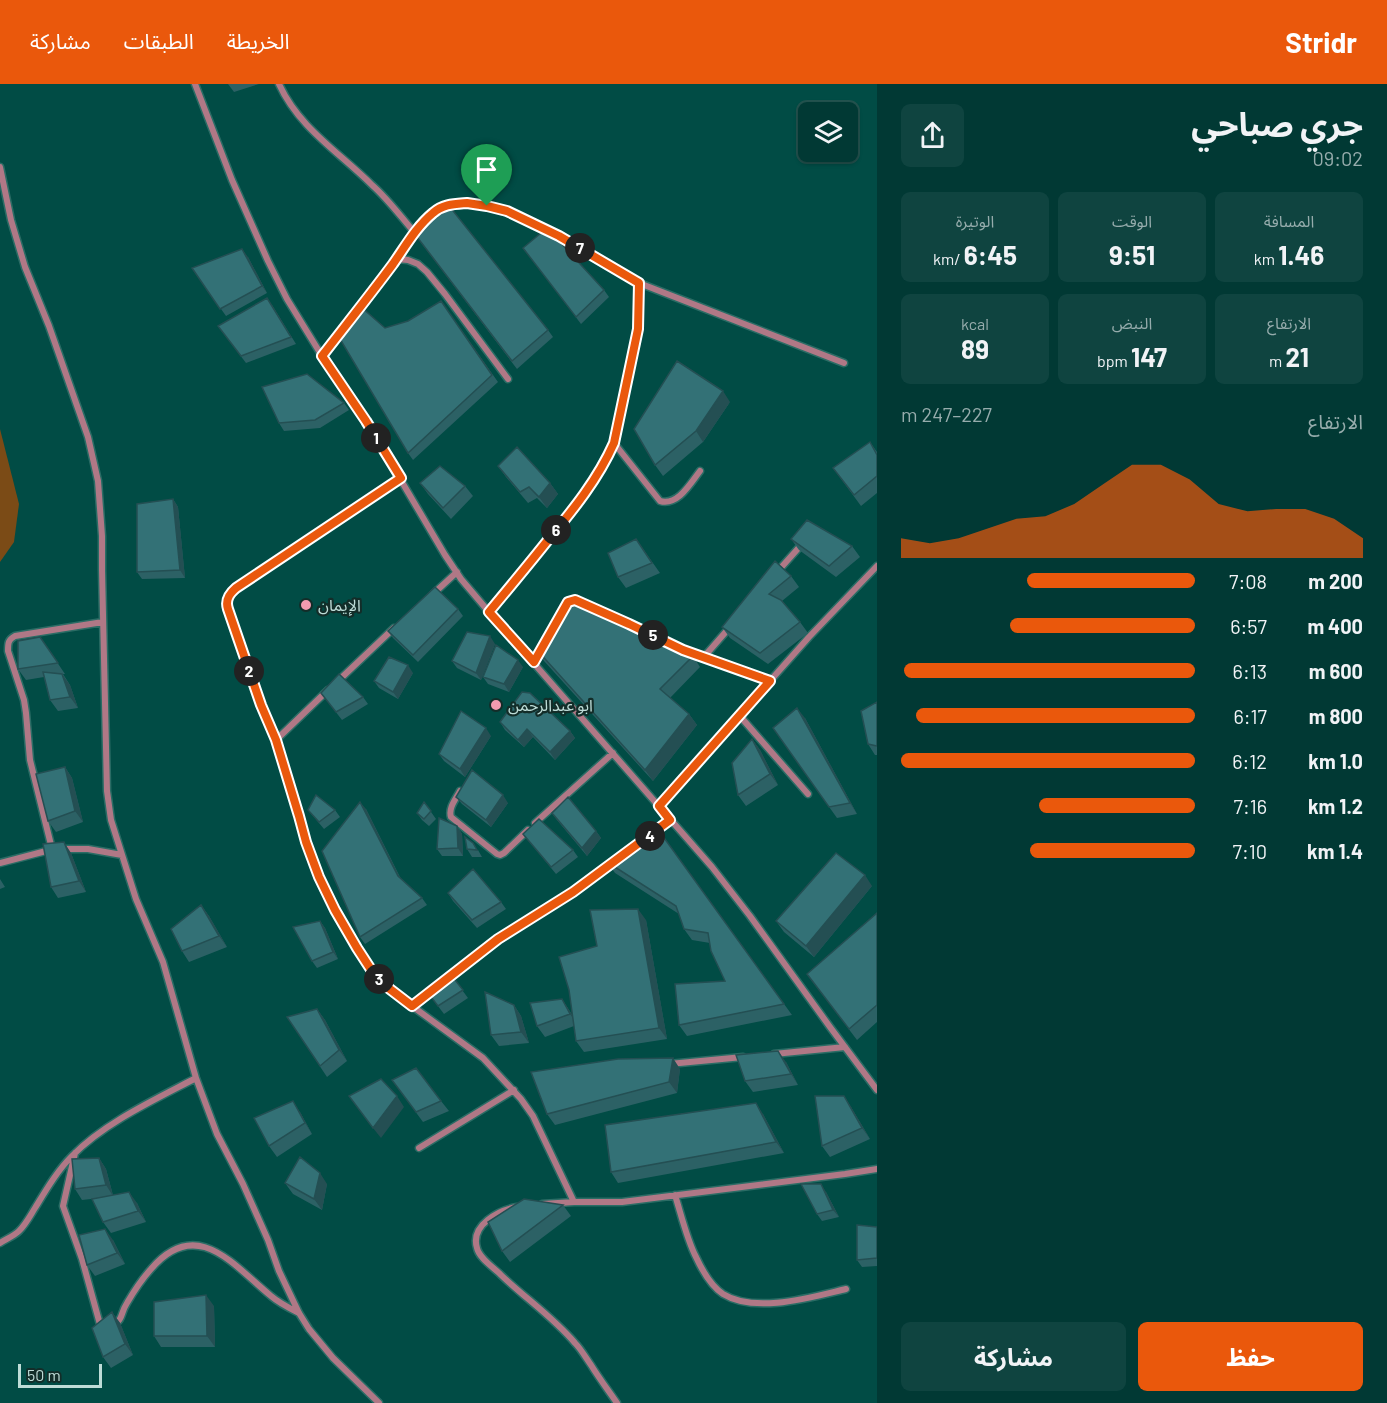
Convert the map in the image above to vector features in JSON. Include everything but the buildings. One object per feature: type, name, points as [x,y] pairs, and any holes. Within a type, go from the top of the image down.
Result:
[{"type":"street","points":[[195,84],[232,180],[287,299],[366,421],[425,523],[457,572],[489,612],[723,881],[877,1089]]},
{"type":"street","points":[[279,84],[298,116],[319,138],[373,185],[415,233]]},
{"type":"street","points":[[0,167],[11,220],[25,267],[49,326],[88,437],[98,481],[102,536],[107,791],[111,820],[136,899],[162,962],[196,1078],[217,1134],[243,1184],[283,1281],[309,1329],[333,1358],[379,1403]]},
{"type":"street","points":[[322,356],[433,212],[460,203],[507,211],[559,236],[639,283],[844,363]]},
{"type":"street","points":[[397,259],[418,264],[427,272],[508,379]]},
{"type":"street","points":[[489,612],[578,502],[602,467],[614,443],[638,329],[639,283]]},
{"type":"street","points":[[614,443],[663,503],[672,502],[677,498],[700,471]]},
{"type":"street","points":[[401,478],[245,582],[229,596],[228,609],[261,705],[276,740],[306,842],[319,877],[357,948],[382,983],[483,1058],[514,1090],[533,1116],[574,1202]]},
{"type":"street","points":[[776,574],[806,540]]},
{"type":"street","points":[[659,806],[837,606],[877,566]]},
{"type":"street","points":[[431,595],[457,572]]},
{"type":"street","points":[[563,612],[568,602],[575,600],[703,658],[770,681]]},
{"type":"street","points":[[52,850],[30,760],[24,700],[8,651],[8,643],[15,636],[103,622]]},
{"type":"street","points":[[703,658],[732,624]]},
{"type":"street","points":[[276,740],[396,627]]},
{"type":"street","points":[[534,662],[540,652]]},
{"type":"street","points":[[739,715],[808,794]]},
{"type":"street","points":[[461,790],[450,809],[451,817],[500,855],[613,753]]},
{"type":"street","points":[[412,1006],[498,939],[573,892],[670,820]]},
{"type":"street","points":[[0,863],[52,850],[88,849],[122,855]]},
{"type":"street","points":[[802,988],[811,981]]},
{"type":"street","points":[[765,1055],[845,1047]]},
{"type":"street","points":[[663,1065],[754,1056]]},
{"type":"street","points":[[0,1243],[18,1233],[49,1185],[75,1153],[119,1121],[196,1078]]},
{"type":"street","points":[[419,1148],[514,1090]]},
{"type":"street","points":[[75,1153],[63,1206],[82,1259],[101,1328],[105,1330],[120,1321],[132,1296],[153,1267],[179,1247],[190,1245],[214,1250],[227,1258],[272,1298],[299,1313]]},
{"type":"street","points":[[530,1205],[622,1202],[877,1168]]},
{"type":"street","points":[[675,1195],[695,1255],[710,1282],[722,1293],[738,1301],[772,1303],[846,1289]]},
{"type":"street","points":[[520,1206],[510,1208],[486,1221],[475,1241],[477,1251],[576,1344],[617,1403]]},
{"type":"shaded area","points":[[0,429],[19,504],[14,542],[0,562]]},
{"type":"place","name":"الإيمان","points":[[306,605]]},
{"type":"place","name":"ابو عبدالرحمن","points":[[496,705]]},
{"type":"route","points":[[467,203],[487,206],[507,211],[559,236],[639,283],[638,329],[634,352],[614,443],[608,457],[578,502],[489,612],[534,662],[568,602],[575,600],[683,650],[770,681],[659,806],[670,820],[573,892],[473,957],[412,1006],[382,983],[370,968],[335,910],[319,877],[306,842],[276,740],[261,705],[226,605],[229,596],[236,588],[401,478],[322,356],[433,212],[452,204],[467,203]]}]
